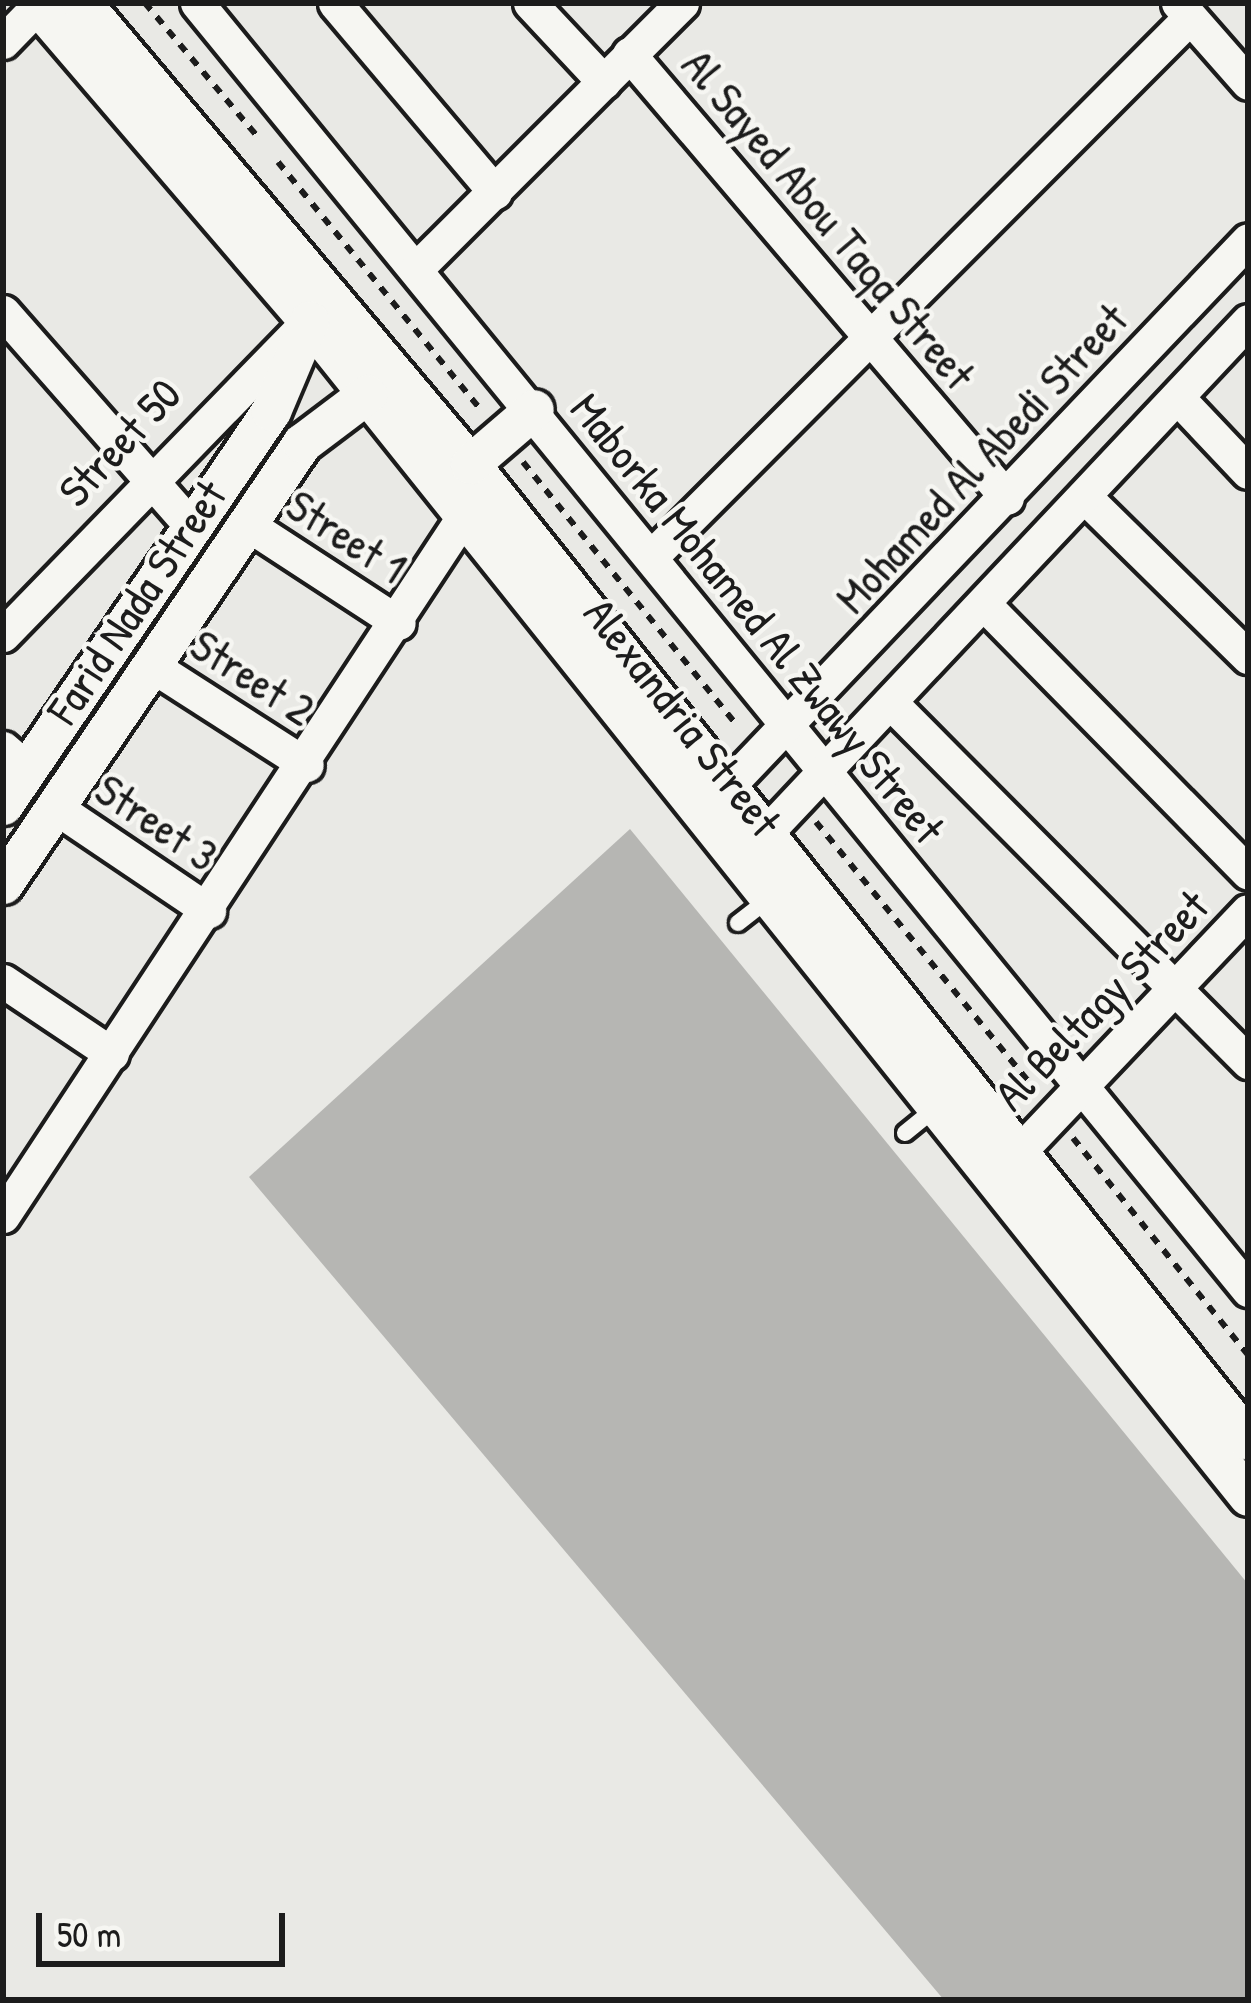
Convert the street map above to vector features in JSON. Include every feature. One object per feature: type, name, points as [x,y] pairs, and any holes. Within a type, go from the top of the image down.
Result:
[{"type":"street","name":"Alexandria Street","points":[[82,3],[359,328],[897,1001],[912,1050],[920,1121],[1248,1496]]},
{"type":"street","name":"Maborka Mohamed Al Zwawy Street","points":[[197,3],[534,409],[963,947],[1010,1033],[1066,1103],[1127,1149],[1248,1290]]},
{"type":"street","points":[[335,3],[495,192]]},
{"type":"street","points":[[530,3],[604,82]]},
{"type":"street","points":[[420,272],[682,3]]},
{"type":"street","name":"Alexandria Street","points":[[37,5],[367,394],[753,912],[912,1050],[958,1076],[1248,1440]]},
{"type":"street","points":[[3,42],[37,5]]},
{"type":"street","points":[[661,568],[871,336],[1184,10],[1248,83]]},
{"type":"street","name":"Al Sayed Abou Taqa Street","points":[[629,54],[1007,498]]},
{"type":"street","name":"Mohamed Al Abedi Street","points":[[727,787],[1007,498],[1248,239]]},
{"type":"street","name":"Street 50","points":[[3,635],[147,475],[309,321]]},
{"type":"street","name":"Farid Nada Street","points":[[3,805],[23,757],[193,527],[271,411],[309,321]]},
{"type":"street","points":[[764,835],[1248,321]]},
{"type":"street","points":[[7,327],[193,527]]},
{"type":"street","name":"Farid Nada Street","points":[[3,884],[302,443],[367,394]]},
{"type":"street","points":[[1178,397],[1248,472]]},
{"type":"street","points":[[470,464],[534,409]]},
{"type":"street","points":[[1054,448],[1248,658]]},
{"type":"street","points":[[8,1197],[112,1054],[307,765],[463,517]]},
{"type":"street","name":"Street 1","points":[[247,524],[399,622]]},
{"type":"street","points":[[983,603],[1248,873]]},
{"type":"street","name":"Street 2","points":[[151,665],[307,765]]},
{"type":"street","points":[[890,702],[1248,1062]]},
{"type":"street","points":[[23,757],[64,793]]},
{"type":"street","name":"Street 3","points":[[64,793],[208,911]]},
{"type":"street","name":"Al Beltagy Street","points":[[1019,1152],[1248,910]]},
{"type":"street","points":[[3,981],[112,1054]]},
{"type":"path","points":[[145,3],[256,136]]},
{"type":"path","points":[[359,328],[420,272]]},
{"type":"path","points":[[536,547],[600,492]]},
{"type":"path","points":[[606,634],[661,568]]},
{"type":"path","points":[[798,800],[936,969],[1010,1033],[1066,1103],[1099,1170],[1248,1354]]},
{"type":"path","points":[[897,1001],[963,947]]},
{"type":"path","points":[[958,1076],[1010,1033]]},
{"type":"path","points":[[1058,1200],[1127,1149]]},
{"type":"path","points":[[1138,1301],[1210,1244]]},
{"type":"building","points":[[630,829],[1248,1584],[1248,2000],[944,2000],[249,1177]]}]
